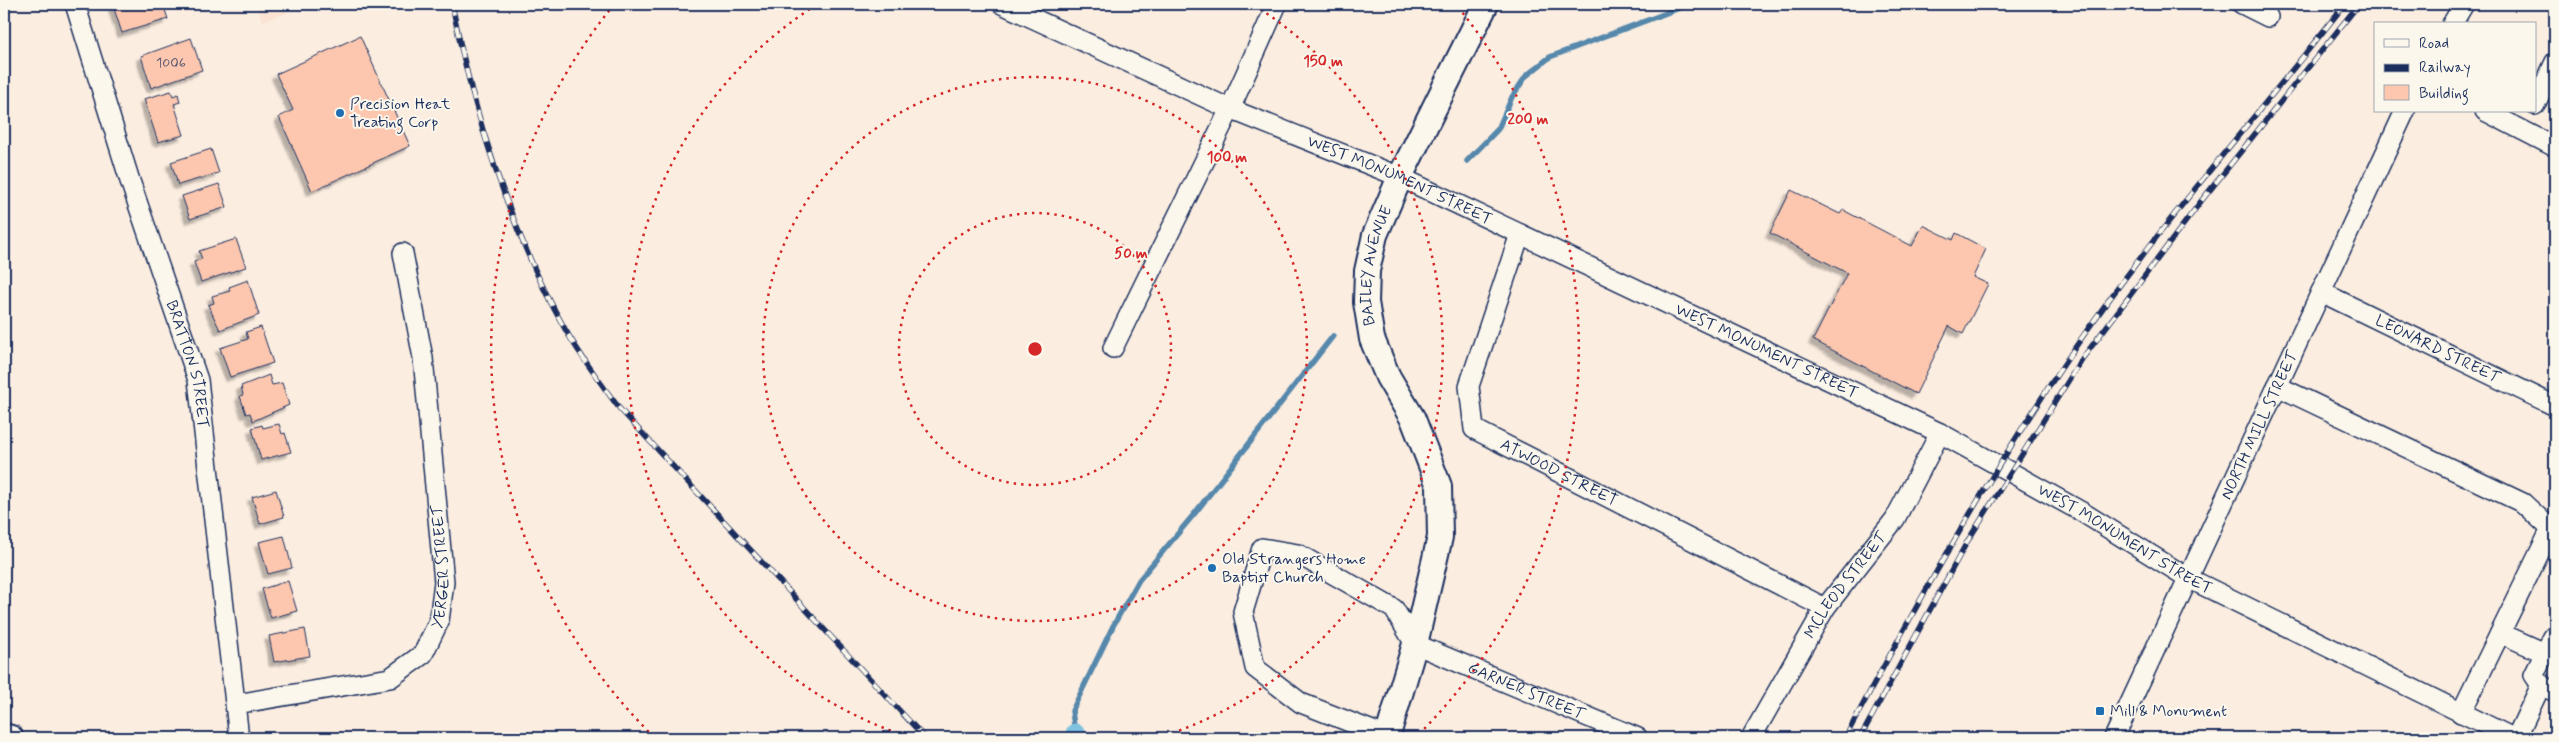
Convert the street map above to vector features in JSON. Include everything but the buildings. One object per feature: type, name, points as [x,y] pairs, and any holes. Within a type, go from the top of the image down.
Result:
[{"type":"main road","name":"BAILEY AVENUE","points":[[1387,738],[1414,644],[1440,537],[1439,486],[1413,419],[1388,377],[1372,339],[1366,302],[1367,271],[1375,235],[1400,177],[1486,4]]},
{"type":"main road","points":[[4,736],[11,738]]},
{"type":"street","name":"BRATTON STREET","points":[[75,4],[130,181],[198,380],[239,738]]},
{"type":"street","name":"WEST MONUMENT STREET","points":[[1002,4],[1230,109],[1400,177],[1940,433],[2082,512],[2188,578],[2461,714],[2514,738]]},
{"type":"street","points":[[1113,348],[1230,109],[1277,4]]},
{"type":"street","points":[[2242,4],[2268,16]]},
{"type":"street","points":[[2453,22],[2464,4]]},
{"type":"street","points":[[2536,103],[2555,62]]},
{"type":"street","name":"NORTH MILL STREET","points":[[2114,738],[2405,112]]},
{"type":"street","points":[[2487,112],[2555,147]]},
{"type":"street","points":[[2523,131],[2532,112]]},
{"type":"street","name":"ATWOOD STREET","points":[[1520,234],[1469,386],[1474,429],[1825,608]]},
{"type":"street","name":"YERGER STREET","points":[[236,704],[390,678],[423,654],[439,621],[444,582],[423,358],[403,253]]},
{"type":"street","name":"LEONARD STREET","points":[[2321,292],[2555,406]]},
{"type":"street","points":[[2277,386],[2523,503],[2551,529],[2461,714]]},
{"type":"street","name":"MCLEOD STREET","points":[[1751,738],[1825,608],[1895,519],[1940,433]]},
{"type":"street","points":[[1387,738],[1301,703],[1255,668],[1243,612],[1262,548],[1298,554],[1394,609],[1414,644]]},
{"type":"street","points":[[2500,633],[2551,643],[2534,675],[2548,689],[2514,738]]},
{"type":"street","name":"GARNER STREET","points":[[1414,644],[1638,738]]},
{"type":"shaded area","points":[[256,4],[284,4],[287,13],[262,21]]},
{"type":"waterway","points":[[1467,161],[1498,129],[1512,97],[1526,76],[1550,57],[1690,4]]},
{"type":"waterway","points":[[1075,733],[1072,711],[1113,626],[1139,580],[1195,513],[1333,336]]},
{"type":"waterway","points":[[1075,733],[1079,738]]},
{"type":"railway","points":[[452,4],[460,45],[483,129],[511,213],[546,292],[578,350],[619,408],[925,738]]},
{"type":"railway","points":[[1845,738],[1953,542],[2011,446],[2072,352],[2137,262],[2345,4]]},
{"type":"railway","points":[[1860,738],[1967,542],[2082,359],[2202,200],[2359,4]]},
{"type":"place","name":"Precision Heat Treating Corp","points":[[340,113]]},
{"type":"place","name":"Old Strangers Home Baptist Church","points":[[1212,568]]},
{"type":"place","name":"Mill & Monument","points":[[2100,711]]}]
